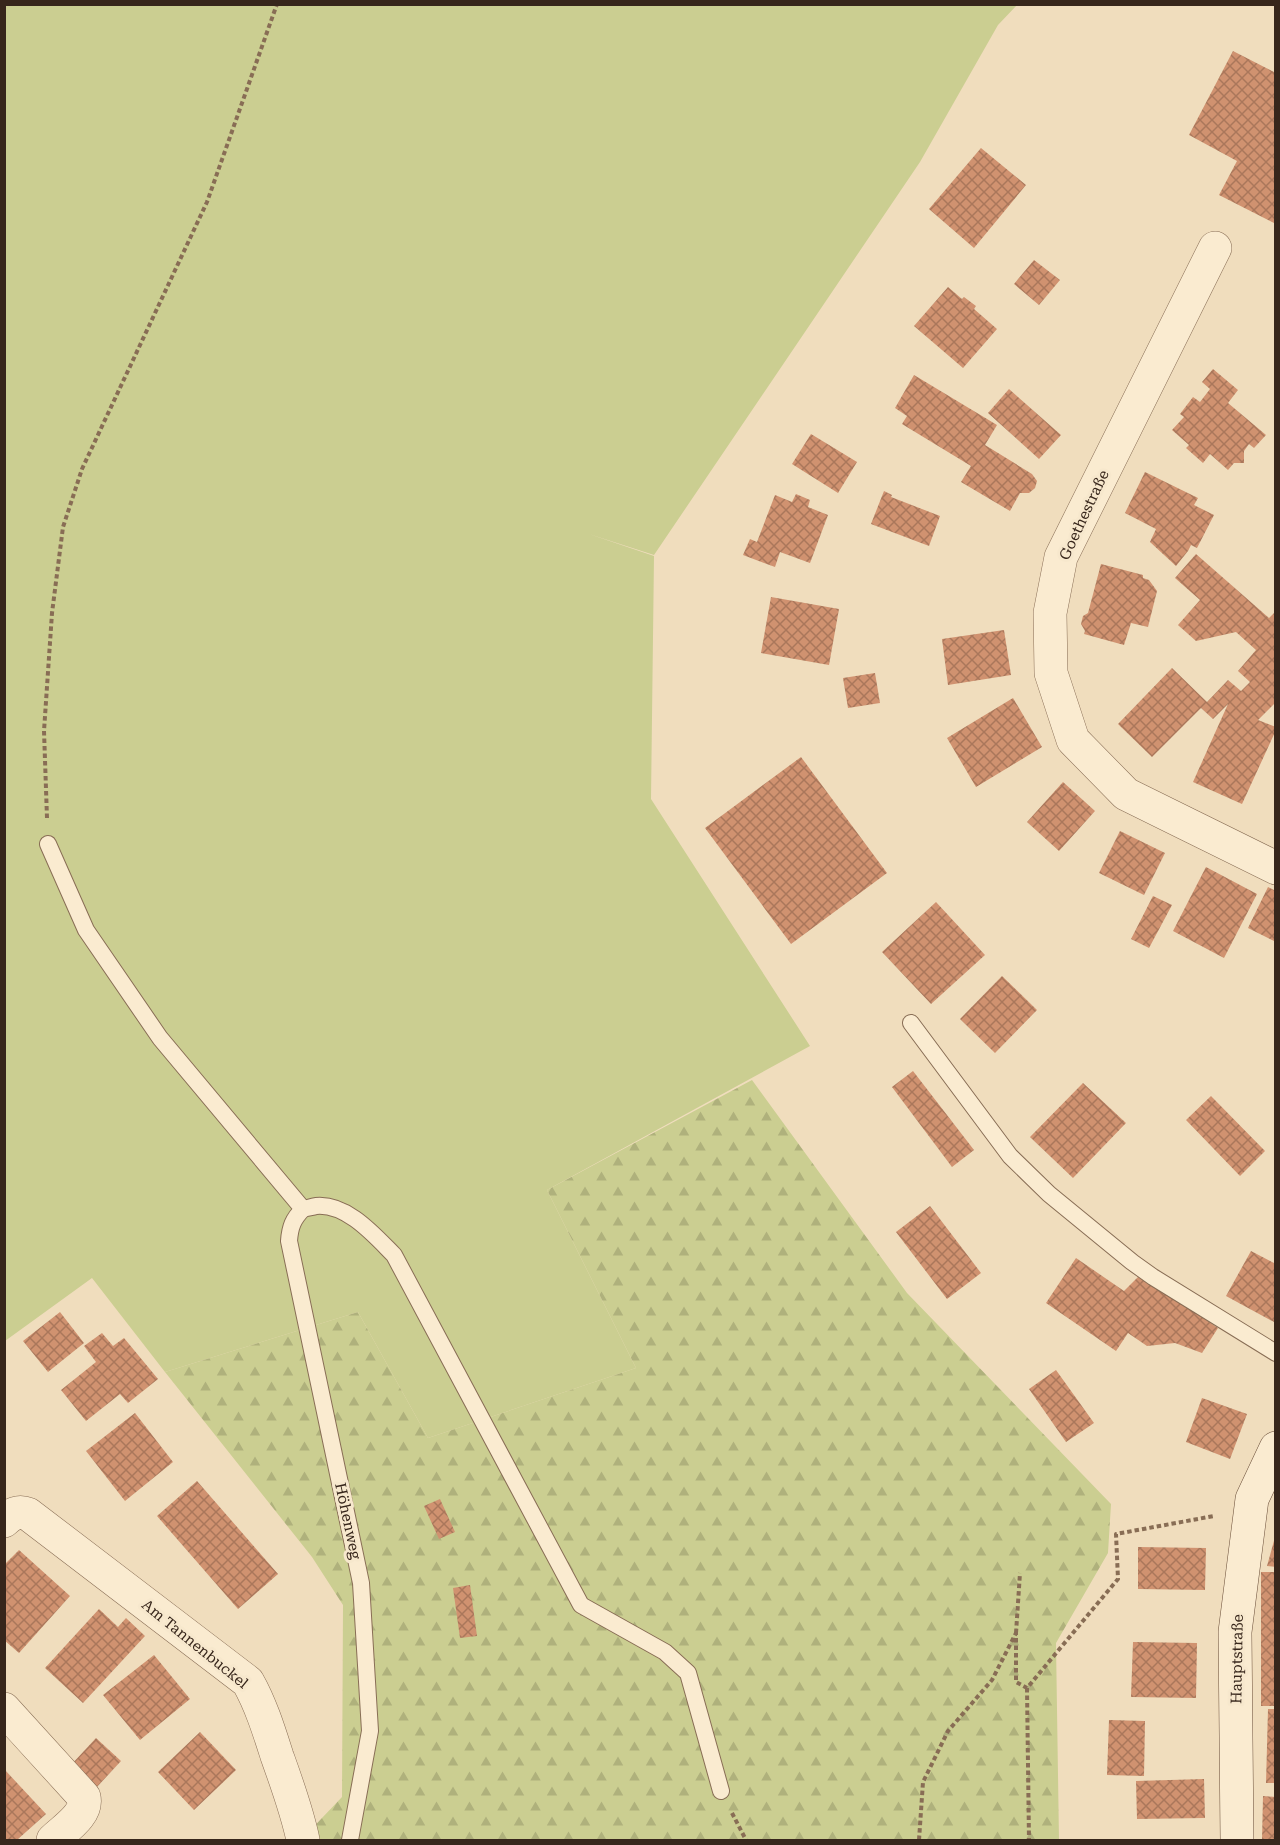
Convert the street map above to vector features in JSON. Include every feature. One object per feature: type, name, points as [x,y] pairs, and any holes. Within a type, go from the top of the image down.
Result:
[{"type":"street","name":"Goethestraße","points":[[1215,248],[1061,557],[1050,613],[1051,673],[1073,740],[1126,794],[1275,868]]},
{"type":"street","name":"Hauptstraße","points":[[1237,1840],[1234,1632],[1252,1499],[1275,1448]]},
{"type":"street","name":"Am Tannenbuckel","points":[[6,1516],[17,1512],[28,1514],[248,1682],[259,1705],[295,1805],[303,1840]]},
{"type":"street","points":[[4,1709],[84,1797],[82,1812],[53,1840]]},
{"type":"lane","points":[[48,844],[86,930],[160,1038],[303,1209],[317,1206],[332,1208],[344,1213],[366,1227],[393,1256],[581,1605],[665,1652],[688,1673],[721,1791]]},
{"type":"lane","points":[[911,1023],[1010,1156],[1049,1194],[1146,1272],[1275,1353]]},
{"type":"lane","name":"Höhenweg","points":[[303,1209],[295,1217],[290,1228],[289,1240],[361,1583],[370,1731],[350,1840]]},
{"type":"path","points":[[48,844],[44,731],[52,613],[63,527],[82,469],[207,202],[278,4]]},
{"type":"path","points":[[1029,1840],[1027,1688],[1118,1580],[1116,1534],[1224,1514]]},
{"type":"path","points":[[1020,1573],[1016,1682],[1027,1688]]},
{"type":"path","points":[[919,1840],[924,1782],[948,1731],[992,1680],[1016,1633]]},
{"type":"green space","points":[[5,5],[1017,5],[998,25],[920,162],[654,555],[589,534],[654,556],[651,799],[810,1046],[547,1190],[636,1368],[428,1438],[358,1312],[165,1372],[92,1278],[5,1341]]},
{"type":"green space","points":[[752,1080],[907,1293],[1111,1504],[1108,1553],[1056,1643],[1059,1840],[301,1840],[342,1797],[343,1605],[312,1557],[165,1372],[358,1312],[428,1438],[636,1368],[547,1190]]},
{"type":"building","points":[[1233,51],[1276,73],[1276,224],[1219,195],[1237,161],[1189,135]]},
{"type":"building","points":[[981,148],[1026,185],[974,248],[929,209]]},
{"type":"building","points":[[1034,260],[1060,280],[1039,305],[1014,284]]},
{"type":"building","points":[[948,287],[962,299],[964,297],[976,306],[974,309],[997,329],[963,368],[914,326]]},
{"type":"building","points":[[1213,369],[1238,390],[1228,403],[1266,435],[1254,448],[1249,444],[1244,451],[1244,463],[1234,463],[1228,470],[1210,454],[1203,463],[1186,448],[1189,445],[1172,430],[1184,417],[1180,414],[1193,397],[1200,402],[1210,389],[1202,382]]},
{"type":"building","points":[[914,375],[997,425],[985,445],[1032,474],[1037,481],[1035,488],[1029,493],[1020,493],[1010,511],[961,482],[971,466],[902,424],[907,416],[895,408]]},
{"type":"building","points":[[1009,389],[1061,435],[1039,459],[988,413]]},
{"type":"building","points":[[811,434],[857,462],[838,493],[792,464]]},
{"type":"building","points":[[1145,472],[1198,498],[1194,505],[1214,515],[1197,548],[1191,545],[1176,566],[1150,542],[1156,529],[1125,513]]},
{"type":"building","points":[[884,491],[892,495],[891,497],[940,516],[929,546],[871,524]]},
{"type":"building","points":[[796,494],[810,500],[808,507],[828,515],[810,563],[780,552],[775,567],[743,555],[750,539],[757,542],[775,495],[792,502]]},
{"type":"building","points":[[1196,554],[1269,618],[1276,611],[1276,702],[1258,720],[1276,727],[1276,730],[1242,804],[1193,782],[1228,704],[1213,719],[1201,708],[1152,757],[1118,724],[1172,668],[1207,702],[1228,680],[1241,691],[1250,682],[1238,671],[1256,650],[1236,632],[1196,641],[1178,625],[1200,600],[1175,578]]},
{"type":"building","points":[[1101,564],[1143,575],[1143,578],[1149,580],[1157,591],[1148,627],[1131,623],[1124,645],[1084,634],[1085,631],[1081,624],[1083,616],[1088,613]]},
{"type":"building","points":[[771,597],[839,609],[829,665],[761,653]]},
{"type":"building","points":[[1004,630],[1011,675],[948,685],[942,639]]},
{"type":"building","points":[[875,673],[880,703],[848,708],[843,678]]},
{"type":"building","points":[[1013,698],[1042,747],[976,787],[947,738]]},
{"type":"building","points":[[801,757],[887,873],[791,944],[705,828]]},
{"type":"building","points":[[1063,782],[1095,811],[1059,851],[1027,822]]},
{"type":"building","points":[[1120,831],[1165,853],[1144,895],[1099,873]]},
{"type":"building","points":[[1206,867],[1257,894],[1224,958],[1173,931]]},
{"type":"building","points":[[1268,887],[1276,891],[1276,942],[1248,928]]},
{"type":"building","points":[[1153,896],[1172,905],[1149,948],[1131,939]]},
{"type":"building","points":[[936,902],[985,955],[931,1004],[882,952]]},
{"type":"building","points":[[1002,976],[1037,1010],[995,1053],[960,1019]]},
{"type":"building","points":[[913,1071],[974,1150],[952,1167],[892,1087]]},
{"type":"building","points":[[1083,1083],[1126,1123],[1073,1178],[1030,1137]]},
{"type":"building","points":[[1211,1096],[1265,1151],[1240,1176],[1186,1120]]},
{"type":"building","points":[[930,1206],[981,1273],[947,1299],[896,1232]]},
{"type":"building","points":[[1251,1251],[1276,1264],[1276,1319],[1274,1322],[1226,1296]]},
{"type":"building","points":[[1076,1258],[1124,1291],[1140,1275],[1218,1328],[1202,1353],[1175,1343],[1147,1346],[1128,1333],[1116,1351],[1046,1303]]},
{"type":"building","points":[[60,1312],[84,1343],[48,1372],[23,1341]]},
{"type":"building","points":[[102,1333],[113,1346],[124,1338],[158,1379],[128,1403],[120,1394],[86,1421],[61,1390],[96,1362],[84,1346]]},
{"type":"building","points":[[1056,1370],[1094,1423],[1066,1442],[1029,1389]]},
{"type":"building","points":[[1202,1398],[1247,1414],[1230,1459],[1186,1442]]},
{"type":"building","points":[[135,1413],[173,1462],[125,1501],[86,1451]]},
{"type":"building","points":[[197,1481],[278,1574],[238,1609],[157,1516]]},
{"type":"building","points":[[440,1499],[455,1532],[439,1539],[424,1506]]},
{"type":"building","points":[[1275,1537],[1276,1567],[1267,1566]]},
{"type":"building","points":[[1138,1547],[1206,1548],[1205,1590],[1138,1589]]},
{"type":"building","points":[[19,1550],[70,1596],[19,1653],[4,1640],[4,1565]]},
{"type":"building","points":[[1261,1572],[1276,1572],[1276,1706],[1261,1706]]},
{"type":"building","points":[[470,1585],[477,1636],[460,1638],[453,1588]]},
{"type":"building","points":[[99,1609],[118,1627],[126,1618],[145,1636],[83,1703],[45,1668]]},
{"type":"building","points":[[1133,1642],[1197,1643],[1196,1698],[1131,1697]]},
{"type":"building","points":[[154,1655],[190,1699],[140,1740],[103,1695]]},
{"type":"building","points":[[1268,1709],[1276,1709],[1276,1783],[1266,1783]]},
{"type":"building","points":[[1109,1720],[1145,1721],[1144,1776],[1107,1775]]},
{"type":"building","points":[[200,1732],[236,1770],[194,1810],[158,1772]]},
{"type":"building","points":[[96,1738],[121,1761],[96,1788],[71,1765]]},
{"type":"building","points":[[4,1769],[46,1814],[17,1840],[4,1840]]},
{"type":"building","points":[[1204,1779],[1205,1818],[1137,1819],[1136,1781]]},
{"type":"building","points":[[1263,1796],[1276,1797],[1276,1840],[1262,1840]]}]
